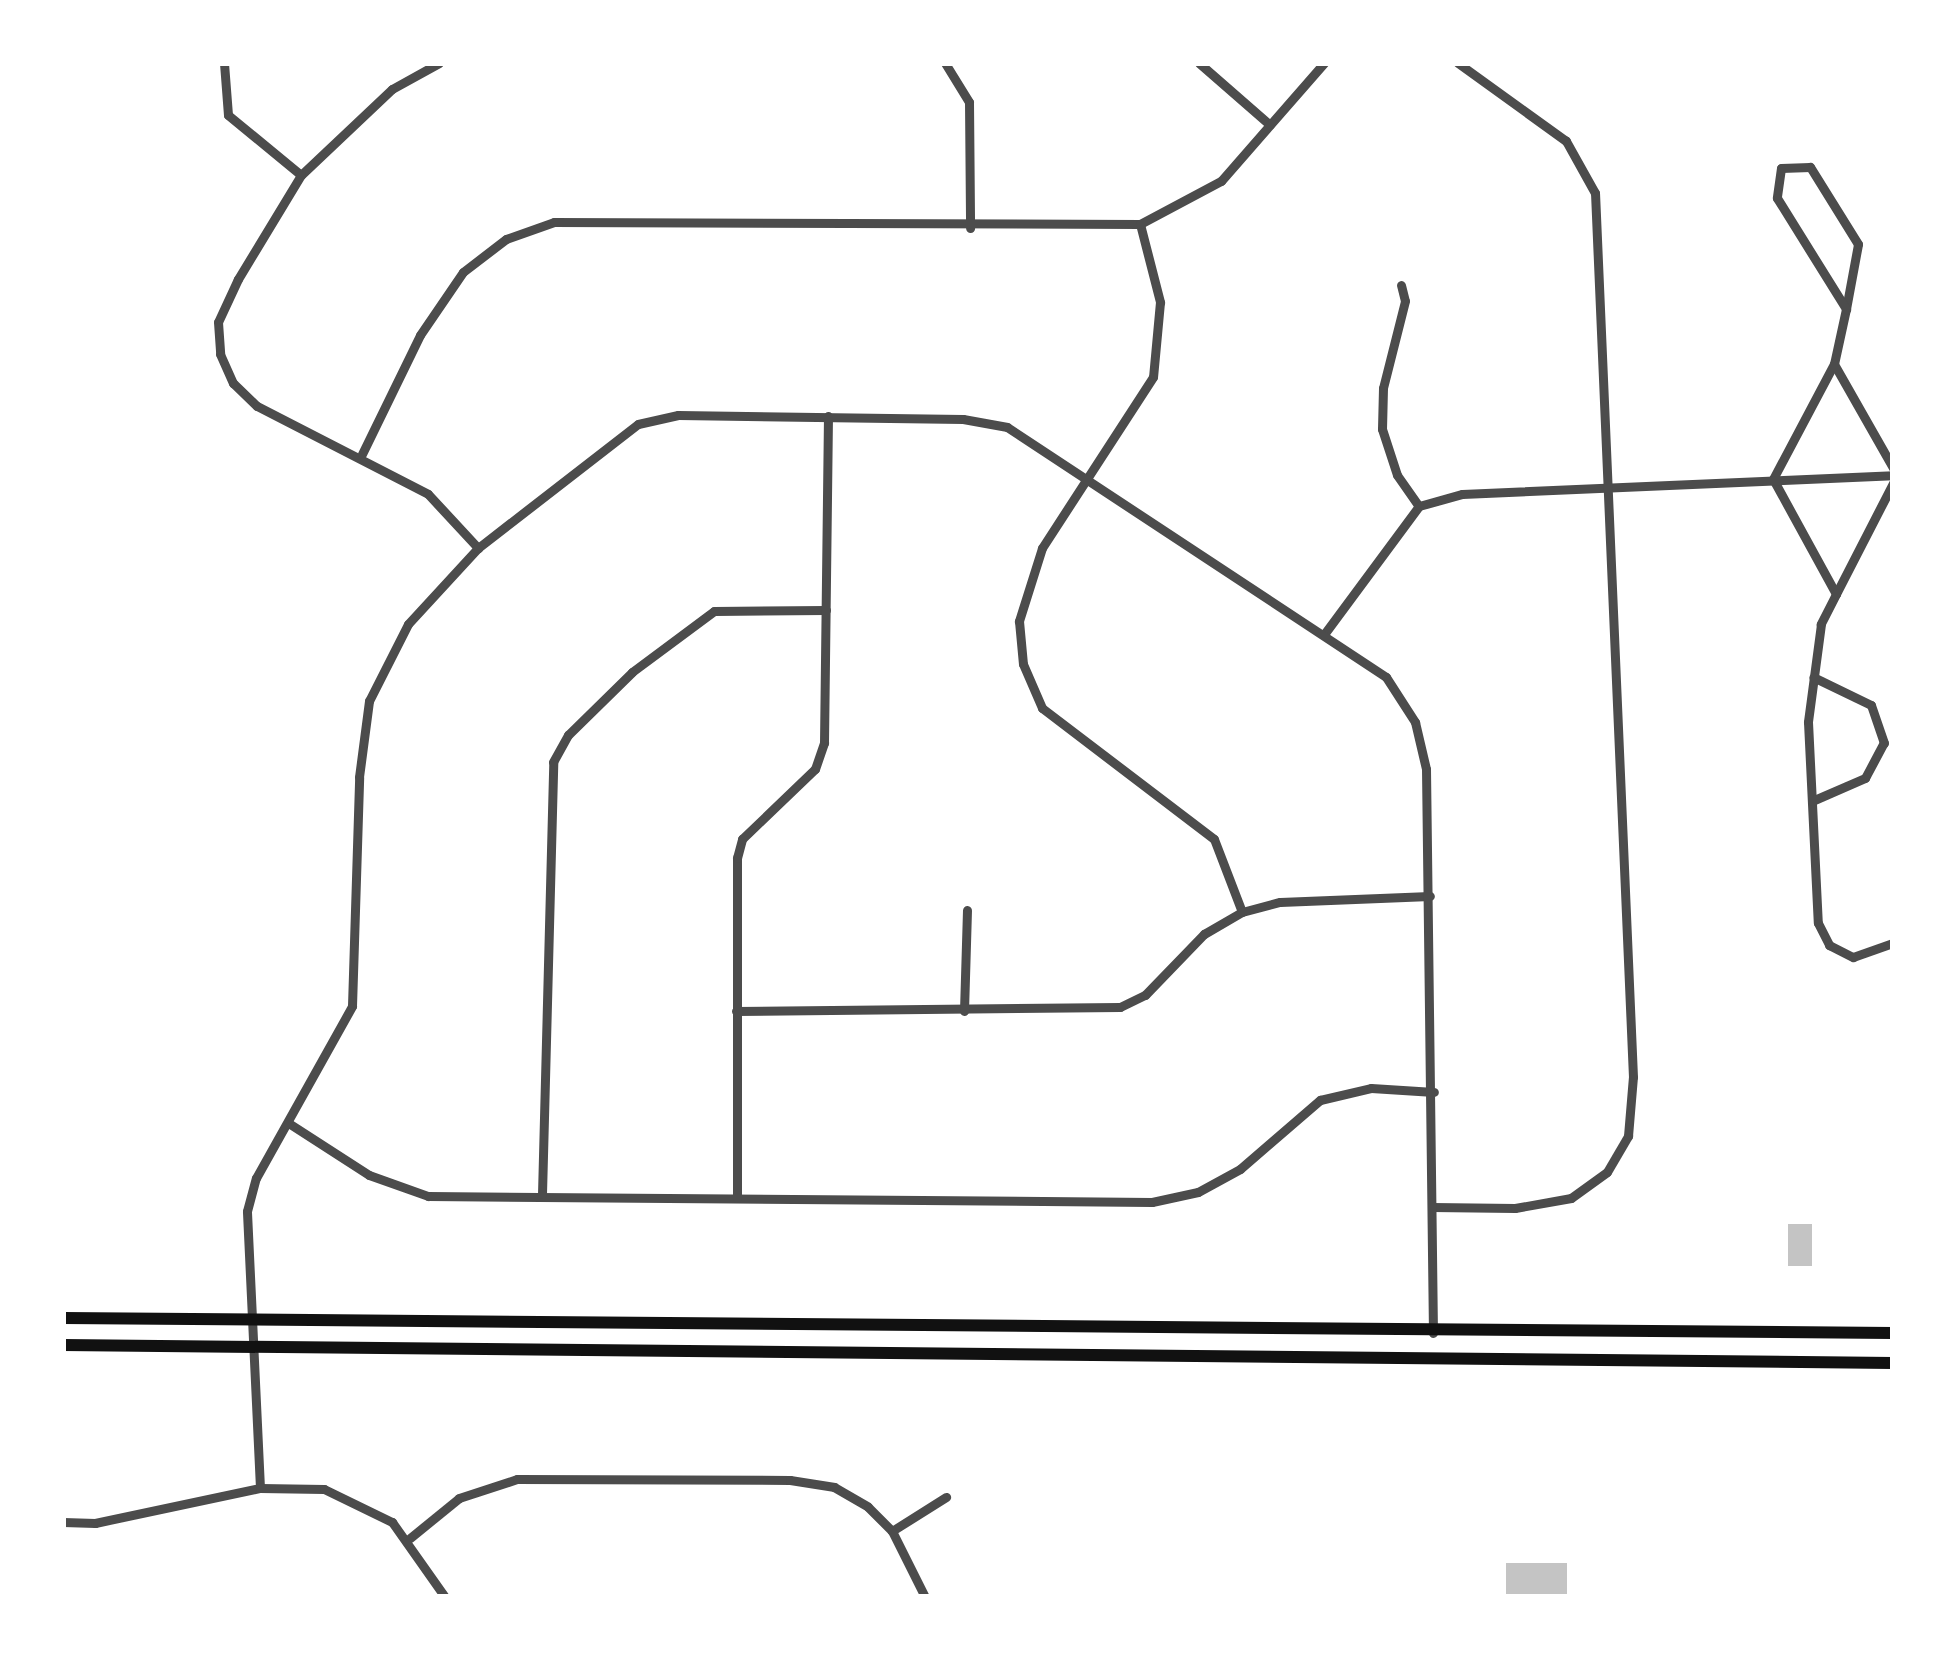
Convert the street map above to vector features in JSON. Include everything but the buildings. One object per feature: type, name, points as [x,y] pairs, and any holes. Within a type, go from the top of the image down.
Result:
[{"type":"main road","points":[[63,1318],[1433,1333],[1893,1333]]},
{"type":"main road","points":[[63,1346],[1893,1363]]},
{"type":"street","points":[[224,63],[228,115],[301,175]]},
{"type":"street","points":[[439,63],[392,88],[301,175],[268,221],[218,322],[233,383],[257,406],[362,454],[428,494],[478,548]]},
{"type":"street","points":[[945,63],[969,102],[970,228]]},
{"type":"street","points":[[1199,63],[1270,125]]},
{"type":"street","points":[[362,454],[420,335],[463,272],[522,233],[554,222],[970,228],[1140,224],[1222,181],[1324,63]]},
{"type":"street","points":[[1432,1207],[1515,1208],[1571,1198],[1607,1172],[1628,1136],[1633,1077],[1594,193],[1566,141],[1458,63]]},
{"type":"street","points":[[1773,478],[1834,364],[1846,308],[1858,244],[1810,167],[1781,168],[1777,199],[1846,308]]},
{"type":"street","points":[[1140,224],[1161,340],[1137,412],[1042,548],[1027,584],[1022,664],[1042,708],[1214,839],[1242,912]]},
{"type":"street","points":[[1400,285],[1405,301],[1383,388],[1382,429],[1397,475],[1419,506]]},
{"type":"street","points":[[1834,364],[1893,476]]},
{"type":"street","points":[[260,1488],[259,1348],[252,1321],[248,1211],[256,1178],[352,1006],[358,777],[369,700],[408,624],[478,548],[638,424],[678,415],[828,416],[1007,427],[1094,478],[1386,677],[1415,722],[1426,769],[1434,1092],[1433,1333]]},
{"type":"street","points":[[737,1198],[736,858],[742,839],[815,769],[824,743],[828,416]]},
{"type":"street","points":[[1325,633],[1419,506],[1462,494],[1893,476]]},
{"type":"street","points":[[1893,476],[1821,624],[1814,677],[1812,801],[1818,923],[1829,945],[1853,957],[1893,944]]},
{"type":"street","points":[[1773,478],[1836,594]]},
{"type":"street","points":[[542,1194],[554,762],[568,735],[632,672],[714,611],[826,610]]},
{"type":"street","points":[[1812,801],[1865,778],[1884,743],[1882,722],[1864,698],[1814,677]]},
{"type":"street","points":[[736,1011],[1120,1006],[1242,912],[1280,902],[1430,896]]},
{"type":"street","points":[[964,1011],[967,910]]},
{"type":"street","points":[[290,1124],[369,1174],[428,1196],[1152,1202],[1198,1192],[1240,1169],[1319,1100],[1371,1088],[1434,1092]]},
{"type":"street","points":[[410,1538],[459,1498],[539,1478],[812,1484],[834,1487],[892,1531],[926,1597]]},
{"type":"street","points":[[63,1522],[95,1523],[260,1488],[348,1496],[410,1538],[445,1597]]},
{"type":"street","points":[[892,1531],[946,1497]]}]
